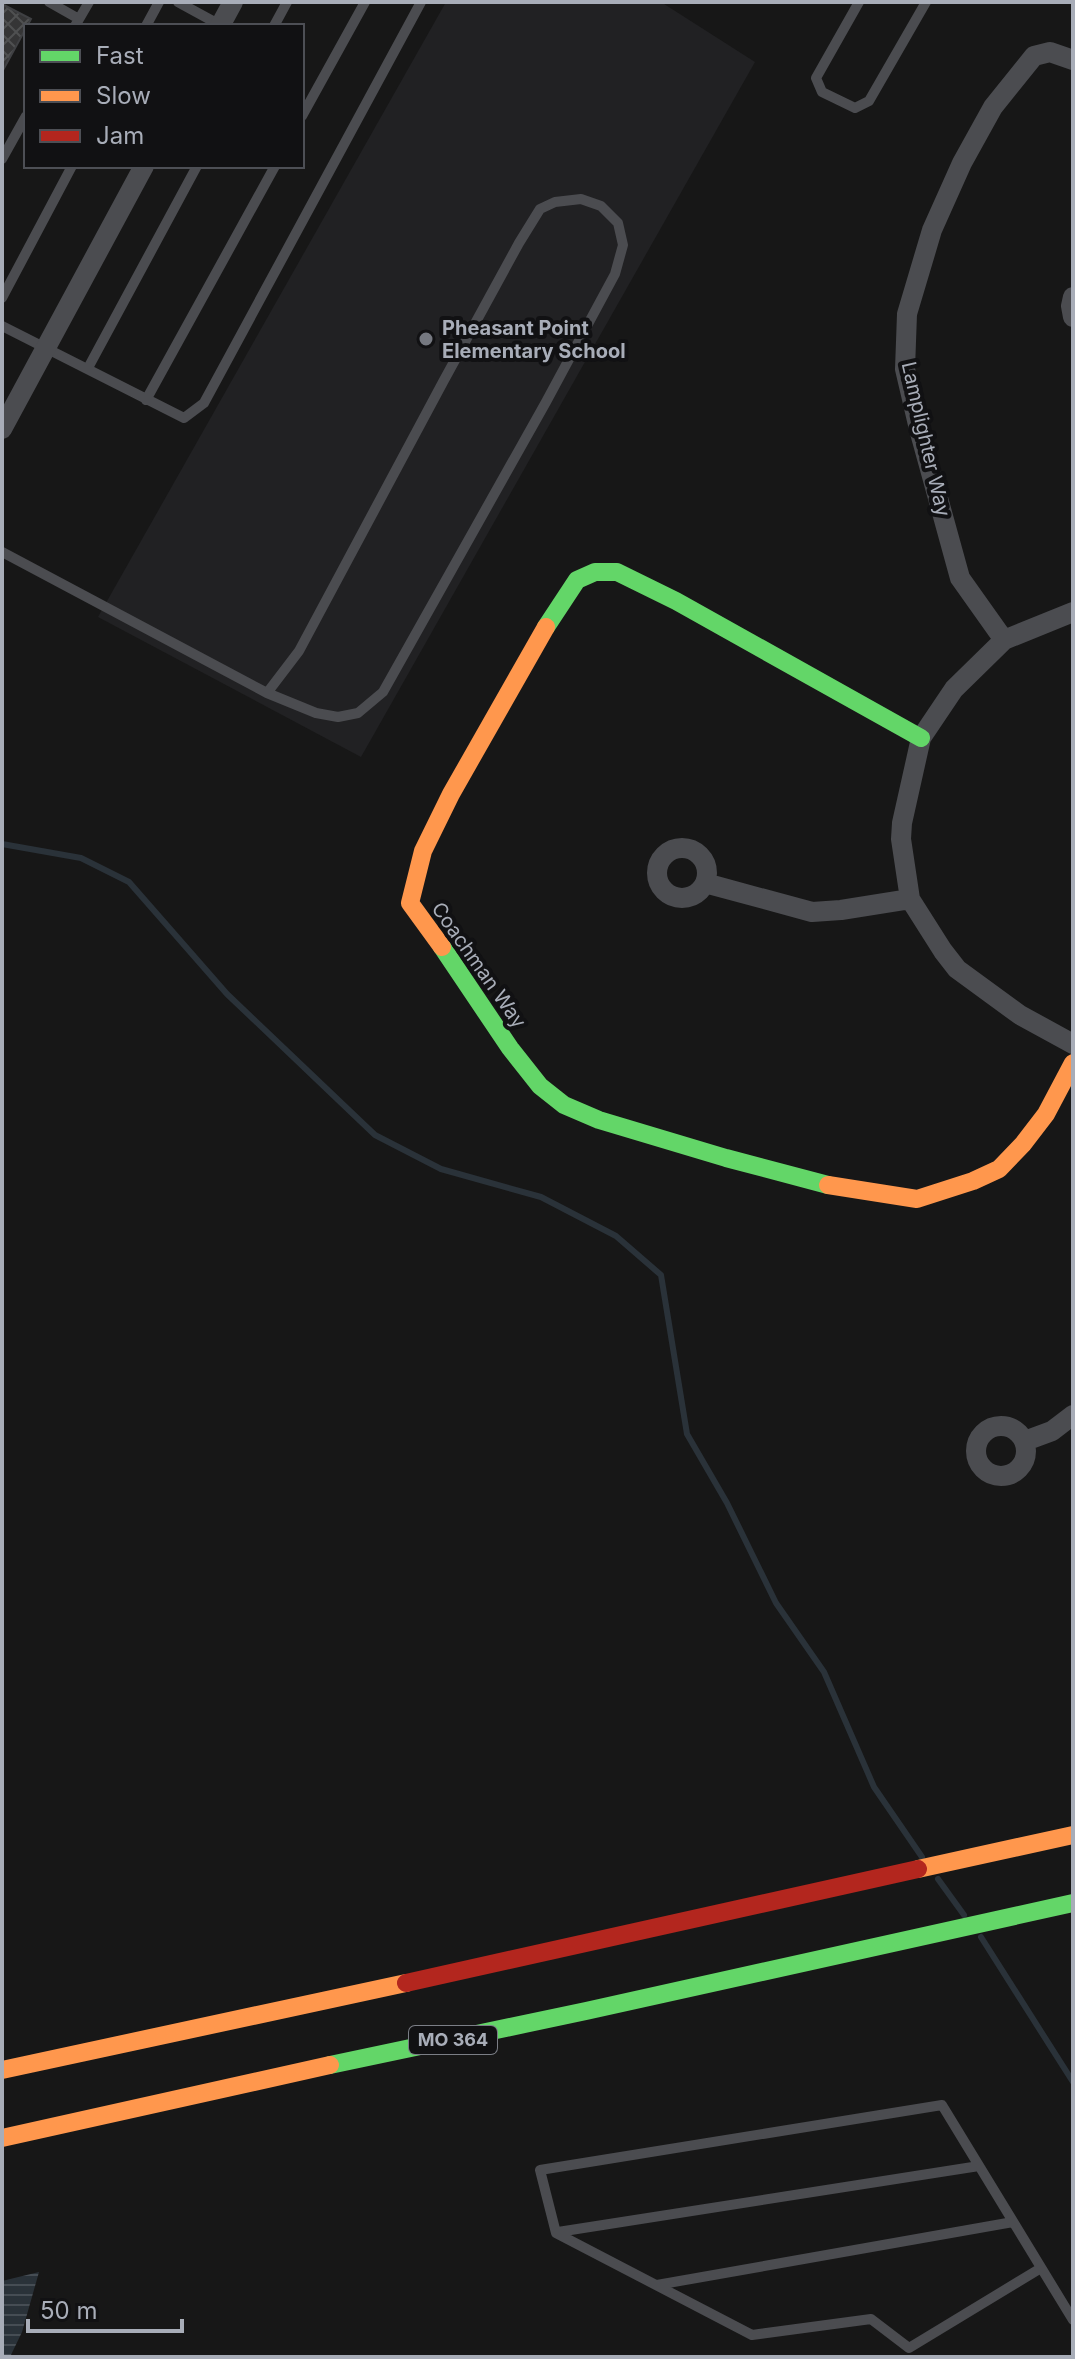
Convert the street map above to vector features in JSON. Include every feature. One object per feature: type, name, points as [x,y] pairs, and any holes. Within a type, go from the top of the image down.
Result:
[{"type":"main road","name":"Coachman Way","points":[[921,738],[676,601],[617,572],[595,572],[577,580],[552,616],[451,794],[423,851],[410,903],[510,1048],[540,1086],[564,1105],[599,1120],[822,1184],[917,1199],[999,1169],[1046,1114],[1073,1063]]},
{"type":"main road","points":[[2,2070],[1073,1835]]},
{"type":"main road","name":"MO 364","points":[[2,2138],[1073,1903]]},
{"type":"street","points":[[221,24],[233,2]]},
{"type":"street","name":"Lamplighter Way","points":[[1004,640],[960,578],[905,369],[907,314],[932,230],[962,163],[993,107],[1034,56],[1050,52],[1073,60]]},
{"type":"street","points":[[2,429],[143,168]]},
{"type":"street","points":[[1073,297],[1073,317]]},
{"type":"street","points":[[1073,612],[1004,640],[954,689],[921,738],[901,839],[910,899],[957,969],[1020,1015],[1073,1044]]},
{"type":"street","points":[[705,883],[812,912],[910,899]]},
{"type":"street","points":[[1025,1441],[1052,1431],[1073,1415]]},
{"type":"lane","points":[[49,2],[77,22],[89,2]]},
{"type":"lane","points":[[147,24],[159,2]]},
{"type":"lane","points":[[178,2],[216,24]]},
{"type":"lane","points":[[275,24],[287,2]]},
{"type":"lane","points":[[304,112],[365,2]]},
{"type":"lane","points":[[2,326],[184,418],[204,403],[421,2]]},
{"type":"lane","points":[[859,2],[816,78],[822,92],[855,108],[869,101],[926,2]]},
{"type":"lane","points":[[2,159],[24,120]]},
{"type":"lane","points":[[2,298],[71,168]]},
{"type":"lane","points":[[88,368],[196,168]]},
{"type":"lane","points":[[146,400],[274,168]]},
{"type":"lane","points":[[2,552],[267,693],[316,713],[338,717],[358,713],[383,692],[615,274],[623,245],[618,223],[601,206],[581,199],[555,202],[540,209],[299,651],[267,693]]},
{"type":"lane","points":[[1041,2268],[909,2348],[871,2319],[752,2335],[556,2233],[540,2170],[942,2105],[1073,2320]]},
{"type":"lane","points":[[556,2233],[979,2166]]},
{"type":"lane","points":[[657,2285],[1013,2222]]},
{"type":"shaded area","name":"Pheasant Point Elementary School","points":[[446,2],[661,2],[755,62],[361,757],[98,617]]},
{"type":"shaded area","points":[[39,2272],[22,2332],[10,2357],[2,2357],[2,2281]]},
{"type":"building","points":[[2,4],[31,19],[28,24],[24,24],[24,32],[2,72]]},
{"type":"waterway","points":[[2,844],[81,858],[129,882],[227,994],[375,1135],[441,1169],[541,1197],[616,1236],[661,1275],[687,1434],[727,1503],[776,1603],[824,1672],[874,1787],[922,1857]]},
{"type":"waterway","points":[[938,1879],[964,1915]]},
{"type":"waterway","points":[[981,1937],[1073,2082]]},
{"type":"traffic: fast","points":[[546,627],[577,580],[595,572],[617,572],[676,601],[921,738]]},
{"type":"traffic: fast","points":[[442,947],[510,1048],[540,1086],[564,1105],[599,1120],[828,1185]]},
{"type":"traffic: fast","points":[[330,2065],[1073,1903]]},
{"type":"traffic: slow","points":[[442,947],[410,903],[423,851],[451,794],[546,627]]},
{"type":"traffic: slow","points":[[828,1185],[917,1199],[999,1169],[1046,1114],[1073,1063]]},
{"type":"traffic: slow","points":[[918,1869],[1073,1835]]},
{"type":"traffic: slow","points":[[2,2070],[406,1983]]},
{"type":"traffic: slow","points":[[2,2138],[330,2065]]},
{"type":"traffic: jam","points":[[406,1983],[918,1869]]},
{"type":"place","name":"Pheasant Point Elementary School","points":[[426,339]]}]
